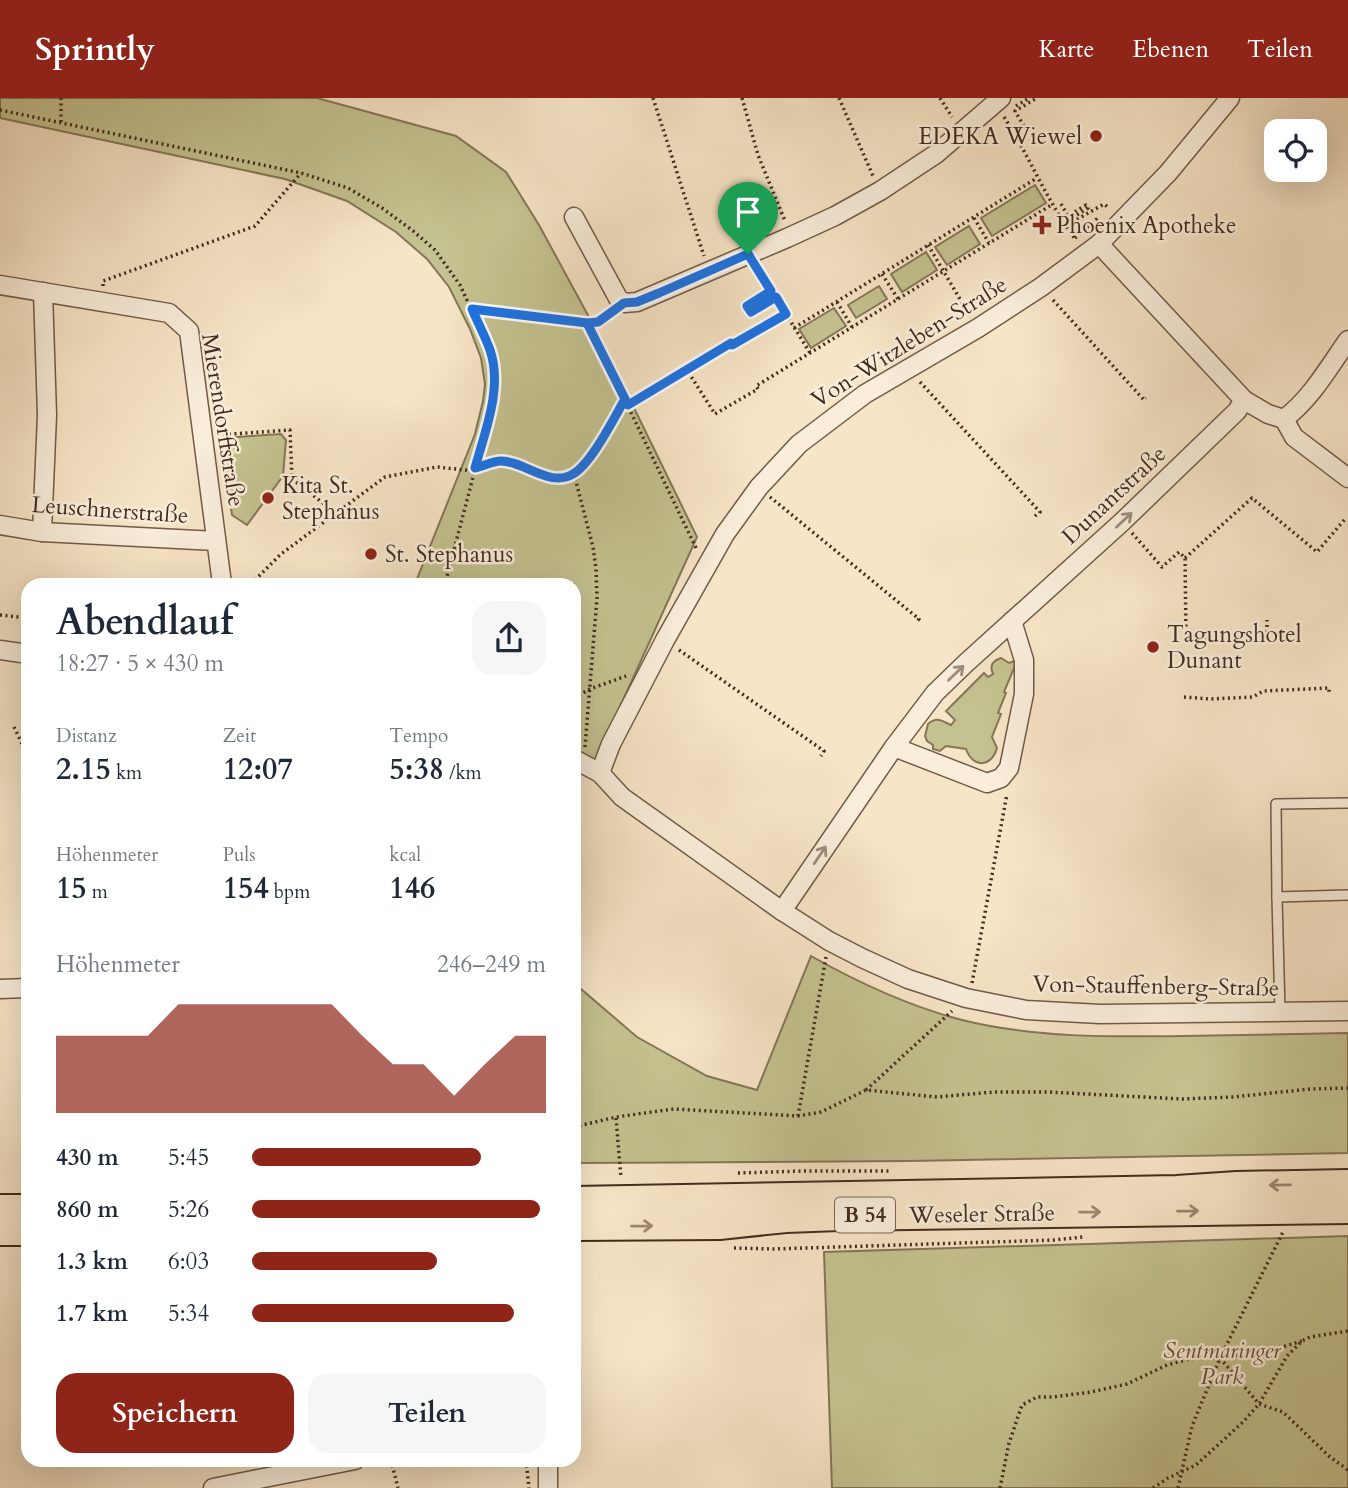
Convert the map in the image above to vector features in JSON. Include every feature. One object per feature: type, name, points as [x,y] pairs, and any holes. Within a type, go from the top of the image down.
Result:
[{"type":"main road","name":"Weseler Straße","points":[[581,1201],[1177,1190],[1348,1184]]},
{"type":"main road","points":[[0,1209],[21,1209]]},
{"type":"main road","name":"Weseler Straße","points":[[581,1226],[719,1224],[839,1216],[1348,1209]]},
{"type":"main road","points":[[0,1231],[21,1231]]},
{"type":"street","points":[[574,217],[618,298],[624,303],[637,302],[835,216],[880,191],[936,154],[1001,98]]},
{"type":"street","name":"Von-Witzleben-Straße","points":[[600,773],[611,744],[665,640],[725,534],[759,487],[799,444],[865,394],[978,328],[1041,287],[1099,244],[1168,173],[1230,98]]},
{"type":"street","points":[[1099,244],[1244,400],[1268,414],[1284,419],[1294,437],[1348,478]]},
{"type":"street","name":"Mierendorffstraße","points":[[0,285],[169,313],[189,331],[221,578]]},
{"type":"street","points":[[42,532],[47,415],[43,292]]},
{"type":"street","points":[[1284,419],[1308,397],[1348,340]]},
{"type":"street","name":"Dunantstraße","points":[[782,911],[894,747],[935,693],[1122,522],[1237,411],[1244,400]]},
{"type":"street","name":"Leuschnerstraße","points":[[0,525],[42,532],[216,541]]},
{"type":"street","points":[[894,747],[987,783],[1001,778],[1009,768],[1024,694],[1024,660],[1012,621]]},
{"type":"street","points":[[0,650],[21,653]]},
{"type":"street","name":"Von-Stauffenberg-Straße","points":[[581,762],[600,773],[622,797],[782,911],[829,941],[908,979],[966,998],[1026,1010],[1100,1014],[1348,1011]]},
{"type":"street","points":[[0,989],[21,988]]},
{"type":"street","points":[[213,1488],[320,1467]]},
{"type":"street","points":[[548,1467],[548,1488]]},
{"type":"lane","points":[[1280,1012],[1276,804],[1348,803]]},
{"type":"lane","points":[[1277,897],[1348,895]]},
{"type":"path","points":[[61,98],[61,124]]},
{"type":"path","points":[[653,98],[709,271]]},
{"type":"path","points":[[742,98],[758,156],[791,236]]},
{"type":"path","points":[[839,98],[880,191]]},
{"type":"path","points":[[940,98],[961,132]]},
{"type":"path","points":[[1024,127],[1015,111],[1037,98]]},
{"type":"path","points":[[0,110],[301,173],[348,188],[382,208],[435,250],[460,285],[490,350],[494,367],[493,401],[447,578]]},
{"type":"path","points":[[1006,120],[1066,227]]},
{"type":"path","points":[[101,302],[103,281],[255,226],[301,173]]},
{"type":"path","points":[[794,328],[1037,178]]},
{"type":"path","points":[[688,370],[715,414],[758,389],[756,386],[1053,204]]},
{"type":"path","points":[[1061,204],[1068,216],[1086,205],[1088,208],[1069,219],[1071,223],[1104,204],[1109,208]]},
{"type":"path","points":[[1075,238],[1100,216]]},
{"type":"path","points":[[974,217],[989,243]]},
{"type":"path","points":[[928,245],[964,306]]},
{"type":"path","points":[[748,254],[771,291],[747,306],[751,312],[776,297],[810,353]]},
{"type":"path","points":[[882,274],[898,299]]},
{"type":"path","points":[[1041,287],[1144,400],[1146,398]]},
{"type":"path","points":[[837,302],[852,327]]},
{"type":"path","points":[[472,309],[587,323],[598,322],[624,303]]},
{"type":"path","points":[[628,405],[731,343],[732,345],[786,314]]},
{"type":"path","points":[[587,323],[706,567]]},
{"type":"path","points":[[908,368],[1040,512],[1035,516]]},
{"type":"path","points":[[257,578],[281,554],[385,477],[437,467],[474,470],[499,461],[514,463],[547,476],[563,478],[574,474],[593,452],[625,399]]},
{"type":"path","points":[[202,436],[290,430],[292,479],[336,513]]},
{"type":"path","points":[[574,474],[593,547],[597,598],[590,689],[581,748]]},
{"type":"path","points":[[759,487],[919,619],[916,622]]},
{"type":"path","points":[[1185,558],[1252,498],[1317,552],[1345,519]]},
{"type":"path","points":[[1122,522],[1162,567],[1179,552],[1185,558],[1186,639],[1267,636],[1267,620]]},
{"type":"path","points":[[0,615],[21,617]]},
{"type":"path","points":[[665,640],[824,751],[821,756]]},
{"type":"path","points":[[581,694],[651,668]]},
{"type":"path","points":[[1184,697],[1253,697],[1263,691],[1292,688],[1329,688],[1329,693]]},
{"type":"path","points":[[14,727],[21,742]]},
{"type":"path","points":[[581,1125],[616,1117],[674,1109],[798,1116],[821,1112],[866,1090],[966,998],[971,984],[1008,788],[1001,778]]},
{"type":"path","points":[[798,1116],[829,941]]},
{"type":"path","points":[[866,1090],[937,1097],[1048,1092],[1182,1099],[1348,1088]]},
{"type":"path","points":[[616,1117],[621,1178]]},
{"type":"path","points":[[1178,1488],[1192,1426],[1220,1358],[1285,1228],[1272,1229]]},
{"type":"path","points":[[734,1248],[1054,1240],[1092,1236]]},
{"type":"path","points":[[1000,1488],[1009,1443],[1022,1405],[1037,1397],[1091,1392],[1127,1384],[1167,1365],[1189,1359],[1220,1358],[1348,1331]]},
{"type":"path","points":[[1153,1488],[1196,1465],[1243,1422],[1259,1404],[1287,1356],[1302,1341]]},
{"type":"path","points":[[1220,1358],[1259,1404],[1283,1412],[1329,1456],[1348,1470]]},
{"type":"path","points":[[393,1467],[398,1488]]},
{"type":"path","points":[[526,1467],[528,1488]]},
{"type":"green space","points":[[0,98],[317,98],[456,136],[506,172],[539,225],[596,330],[697,537],[595,762],[581,755],[581,578],[417,578],[475,434],[485,384],[481,358],[470,329],[449,287],[427,259],[396,232],[347,201],[285,179],[0,118]]},
{"type":"green space","points":[[1035,185],[1046,203],[992,236],[981,218]]},
{"type":"green space","points":[[969,226],[980,244],[947,265],[935,247]]},
{"type":"green space","points":[[926,252],[937,270],[902,292],[891,274]]},
{"type":"green space","points":[[879,286],[887,299],[856,318],[848,305]]},
{"type":"green space","points":[[834,308],[846,326],[811,348],[799,329]]},
{"type":"green space","points":[[281,434],[286,440],[283,476],[247,525],[232,515],[221,438]]},
{"type":"green space","points":[[1001,658],[1009,663],[1014,661],[1017,666],[1004,692],[1006,693],[998,713],[1001,714],[992,737],[997,748],[995,754],[982,763],[973,760],[966,749],[946,746],[940,751],[933,749],[925,736],[928,724],[937,720],[951,725],[955,720],[946,711],[984,673],[988,677],[993,674],[992,664]]},
{"type":"green space","points":[[811,956],[903,1001],[989,1026],[1072,1035],[1348,1033],[1348,1153],[909,1161],[582,1163],[581,989],[637,1037],[707,1076],[757,1090]]},
{"type":"green space","name":"Sentmaringer Park","points":[[1348,1236],[1348,1488],[832,1488],[824,1252]]},
{"type":"place","name":"EDEKA Wiewel","points":[[1096,136]]},
{"type":"place","name":"Phoenix Apotheke","points":[[1042,225]]},
{"type":"place","name":"Kita St. Stephanus","points":[[268,498]]},
{"type":"place","name":"St. Stephanus","points":[[371,554]]},
{"type":"place","name":"Tagungshotel Dunant","points":[[1153,647]]},
{"type":"route","points":[[748,254],[637,302],[624,303],[598,322],[587,323],[625,399],[593,452],[574,474],[563,478],[547,476],[514,463],[499,461],[475,468],[493,401],[494,367],[490,350],[472,309],[587,323],[625,399],[628,405],[731,343],[732,345],[786,314],[776,297],[751,312],[747,306],[771,291],[748,254]]}]
